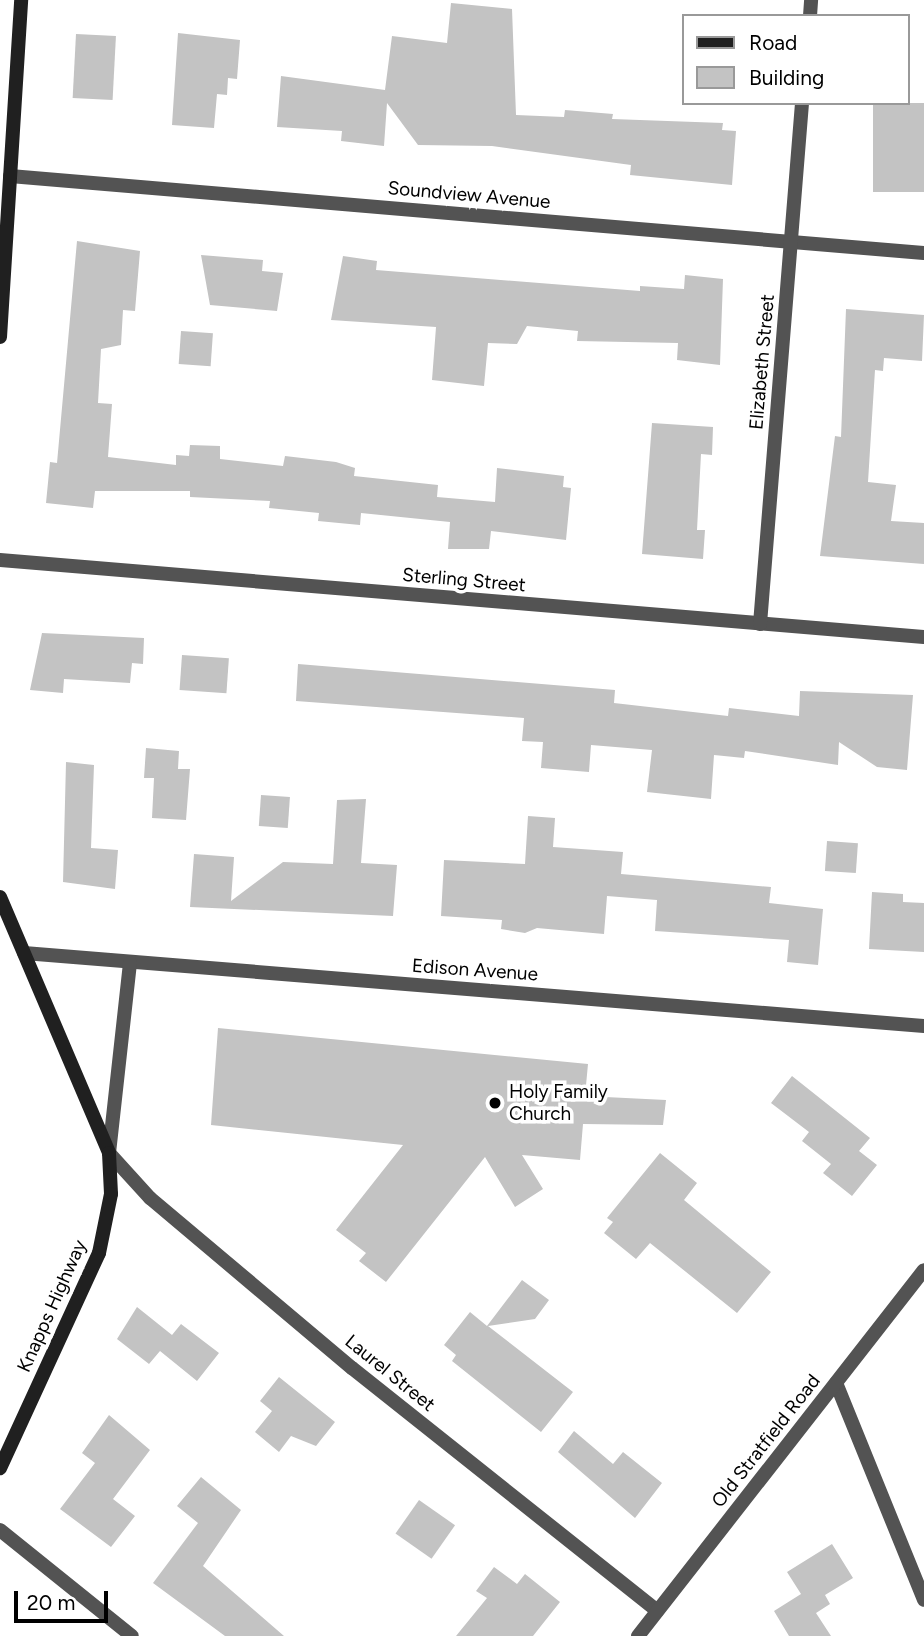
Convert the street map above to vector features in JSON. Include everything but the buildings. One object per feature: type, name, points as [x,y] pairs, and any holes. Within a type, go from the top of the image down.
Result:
[{"type":"street","points":[[0,337],[21,0]]},
{"type":"street","name":"Elizabeth Street","points":[[760,624],[802,105]]},
{"type":"street","name":"Soundview Avenue","points":[[10,176],[924,253]]},
{"type":"street","name":"Sterling Street","points":[[0,560],[924,637]]},
{"type":"street","name":"Knapps Highway","points":[[0,897],[110,1153]]},
{"type":"street","name":"Edison Avenue","points":[[24,953],[924,1026]]},
{"type":"street","name":"Knapps Highway","points":[[0,1468],[99,1253],[111,1194],[110,1153],[130,963]]},
{"type":"street","name":"Laurel Street","points":[[110,1153],[150,1198],[352,1368],[657,1611]]},
{"type":"street","name":"Old Stratfield Road","points":[[638,1636],[924,1270]]},
{"type":"street","points":[[836,1383],[924,1600]]},
{"type":"street","points":[[0,1530],[132,1636]]},
{"type":"place","name":"Holy Family Church","points":[[495,1103]]}]
